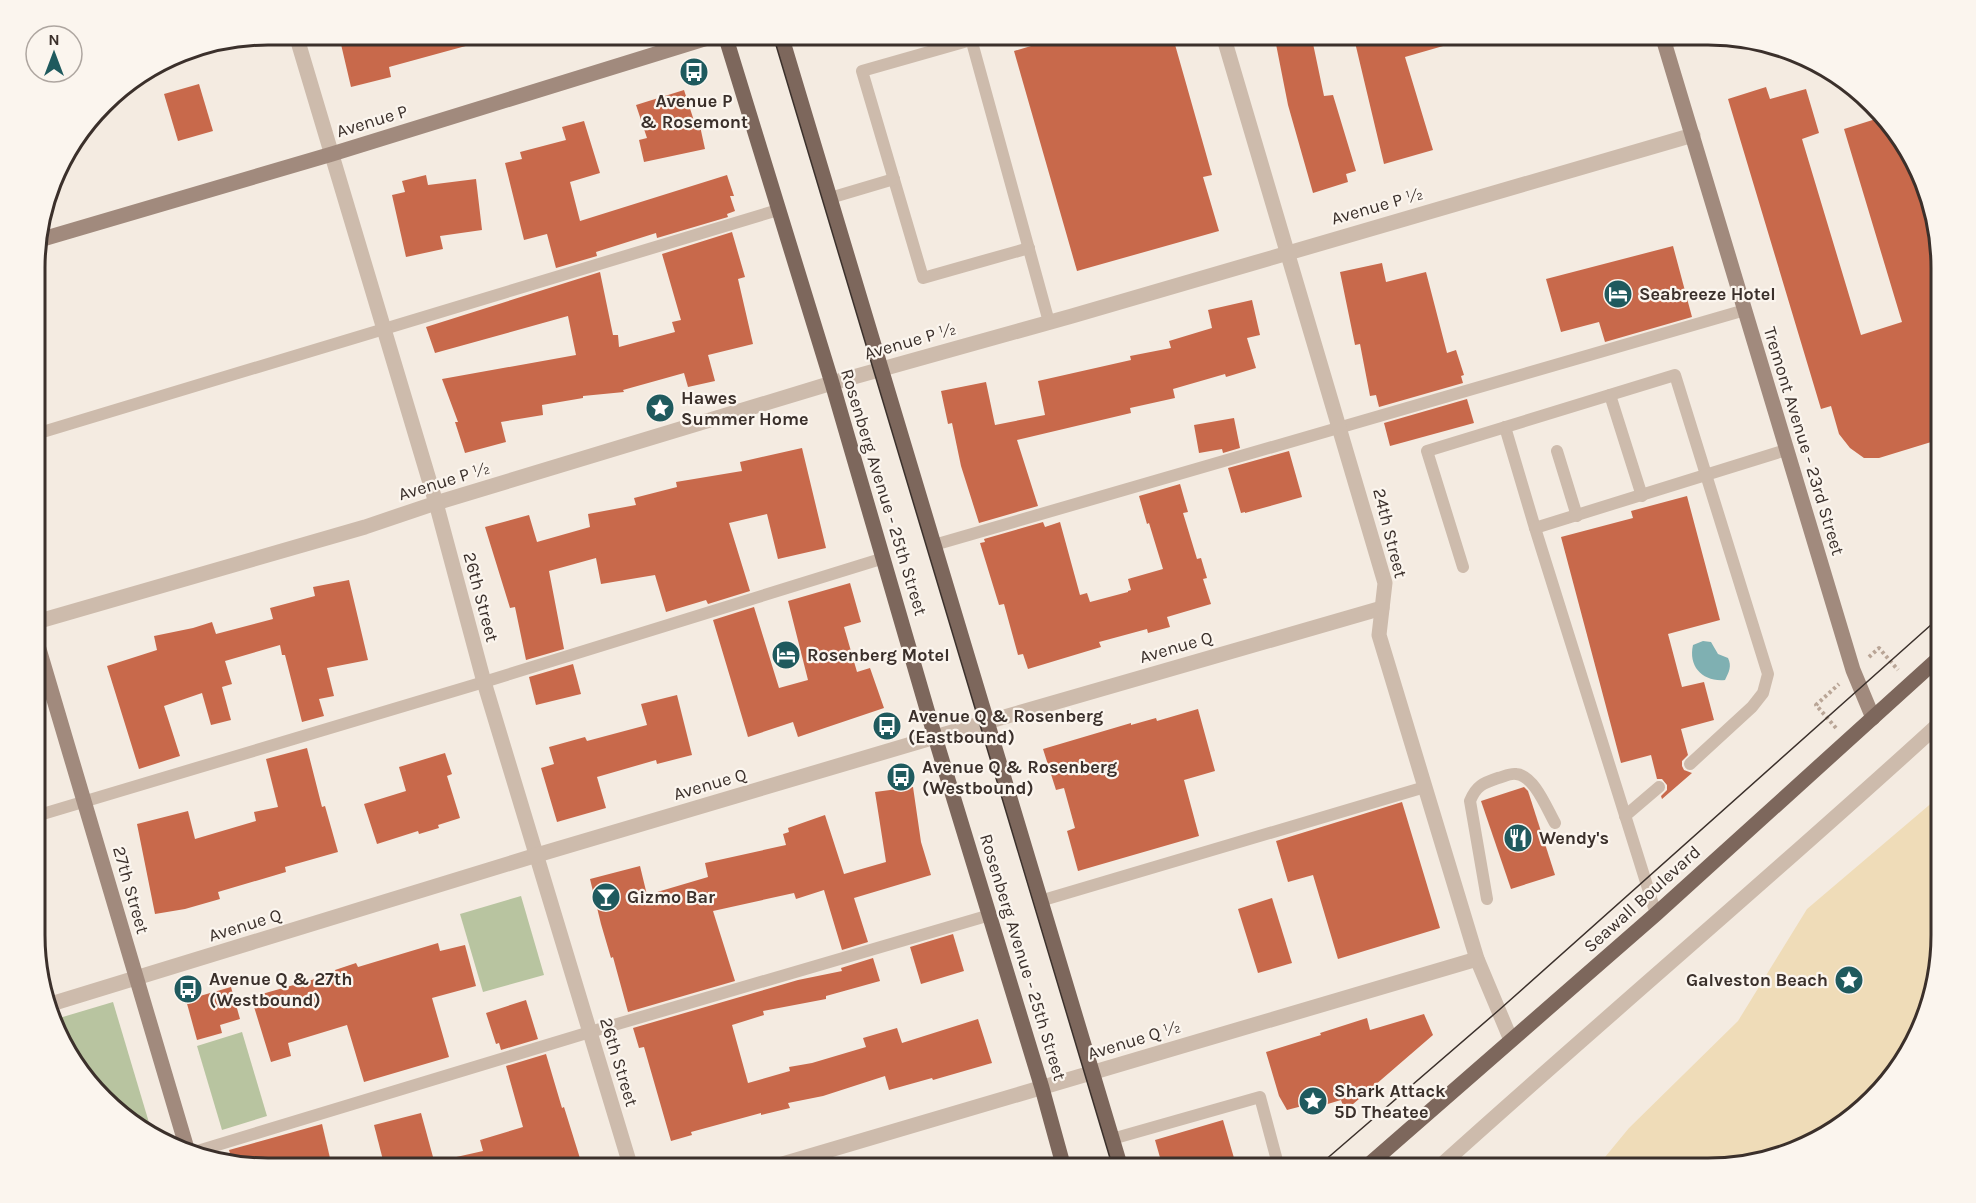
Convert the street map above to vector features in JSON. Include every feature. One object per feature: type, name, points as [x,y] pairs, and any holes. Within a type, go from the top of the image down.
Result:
[{"type":"main road","name":"Rosenberg Avenue - 25th Street","points":[[728,45],[832,383],[1061,1158]]},
{"type":"main road","name":"Rosenberg Avenue - 25th Street","points":[[784,45],[1117,1158]]},
{"type":"main road","name":"Seawall Boulevard","points":[[1376,1158],[1656,914],[1931,665]]},
{"type":"street","name":"26th Street","points":[[299,45],[436,503],[484,682],[628,1158]]},
{"type":"street","name":"Avenue P","points":[[47,238],[332,154],[682,45]]},
{"type":"street","name":"24th Street","points":[[1226,45],[1385,583],[1379,635],[1477,959],[1511,1040]]},
{"type":"street","name":"Tremont Avenue - 23rd Street","points":[[1665,45],[1853,670],[1873,718]]},
{"type":"street","name":"Avenue P ½","points":[[45,619],[365,527],[436,503],[832,383],[1693,135]]},
{"type":"street","name":"Avenue Q","points":[[56,1003],[537,855],[1382,608]]},
{"type":"street","name":"27th Street","points":[[45,669],[186,1142]]},
{"type":"street","points":[[1449,1158],[1931,731]]},
{"type":"street","name":"Avenue Q ½","points":[[803,1158],[1477,959]]},
{"type":"lane","points":[[945,45],[862,71],[923,278],[1029,248]]},
{"type":"lane","points":[[972,45],[1049,322]]},
{"type":"lane","points":[[830,198],[894,179]]},
{"type":"lane","points":[[45,431],[778,210]]},
{"type":"lane","points":[[934,545],[1745,310]]},
{"type":"lane","points":[[1462,567],[1427,451],[1675,375],[1768,674],[1763,693],[1752,707],[1690,764]]},
{"type":"lane","points":[[1610,395],[1642,496]]},
{"type":"lane","points":[[1505,428],[1656,914]]},
{"type":"lane","points":[[1557,450],[1577,516]]},
{"type":"lane","points":[[1535,528],[1786,450]]},
{"type":"lane","points":[[45,813],[484,682],[884,558]]},
{"type":"lane","points":[[1487,899],[1482,858],[1470,801],[1475,790],[1482,783],[1514,773],[1524,776],[1532,783],[1555,823]]},
{"type":"lane","points":[[1040,901],[1425,787]]},
{"type":"lane","points":[[1625,816],[1659,787]]},
{"type":"lane","points":[[203,1148],[990,915]]},
{"type":"lane","points":[[1112,1139],[1260,1097],[1276,1158]]},
{"type":"green space","points":[[521,896],[544,975],[483,992],[460,914]]},
{"type":"green space","points":[[113,1002],[149,1124],[121,1103],[100,1082],[75,1047],[61,1018]]},
{"type":"green space","points":[[242,1032],[267,1116],[222,1130],[197,1046]]},
{"type":"sand","name":"Galveston Beach","points":[[1931,804],[1931,950],[1927,979],[1908,1034],[1885,1071],[1866,1093],[1844,1112],[1807,1135],[1752,1154],[1723,1158],[1604,1158],[1629,1128],[1738,1021],[1807,909]]},
{"type":"water","points":[[1703,641],[1711,642],[1718,654],[1728,658],[1730,666],[1725,680],[1704,676],[1695,666],[1693,645]]},
{"type":"building","points":[[341,45],[469,45],[389,67],[391,77],[351,87]]},
{"type":"building","points":[[1034,45],[1175,45],[1212,175],[1203,177],[1219,231],[1077,271],[1014,51]]},
{"type":"building","points":[[1276,45],[1313,45],[1324,96],[1333,95],[1356,171],[1346,174],[1348,182],[1313,193],[1288,105]]},
{"type":"building","points":[[1356,45],[1447,45],[1405,57],[1433,150],[1384,164]]},
{"type":"building","points":[[199,84],[213,131],[178,141],[164,94]]},
{"type":"building","points":[[1766,87],[1770,99],[1806,89],[1819,133],[1802,139],[1861,335],[1902,322],[1844,129],[1875,119],[1901,156],[1919,196],[1927,224],[1931,253],[1931,442],[1879,458],[1864,458],[1850,448],[1839,434],[1831,406],[1821,409],[1728,99]]},
{"type":"building","points":[[684,90],[696,127],[700,126],[705,149],[644,162],[639,140],[647,138],[636,105]]},
{"type":"building","points":[[584,121],[600,173],[570,182],[580,221],[727,175],[734,196],[730,196],[735,211],[727,214],[728,217],[657,238],[656,233],[596,252],[597,256],[556,268],[547,234],[524,240],[505,163],[522,159],[520,152],[566,140],[562,127]]},
{"type":"building","points":[[426,175],[428,185],[476,179],[482,230],[440,236],[443,249],[406,257],[392,195],[405,192],[402,181]]},
{"type":"building","points":[[732,232],[745,277],[738,279],[753,344],[708,355],[715,381],[688,387],[684,373],[623,390],[624,392],[583,396],[583,398],[542,405],[543,415],[501,422],[506,442],[465,453],[455,422],[458,422],[442,379],[576,355],[568,316],[435,353],[426,327],[600,272],[613,335],[618,335],[619,347],[675,332],[672,322],[681,320],[662,254]]},
{"type":"building","name":"Seabreeze Hotel","points":[[1673,246],[1692,317],[1605,342],[1599,322],[1561,332],[1546,279]]},
{"type":"building","points":[[1382,263],[1386,282],[1426,272],[1447,353],[1456,350],[1464,375],[1461,376],[1463,383],[1379,407],[1376,395],[1370,396],[1360,344],[1355,345],[1340,272]]},
{"type":"building","points":[[1252,300],[1260,335],[1247,338],[1256,368],[1173,389],[1175,398],[1130,408],[1131,413],[1017,440],[1038,506],[979,523],[961,466],[952,423],[948,424],[941,391],[986,382],[995,425],[1045,415],[1038,381],[1131,360],[1130,356],[1171,348],[1169,341],[1212,328],[1208,310]]},
{"type":"building","points":[[1467,399],[1474,423],[1390,446],[1384,423]]},
{"type":"building","points":[[1234,418],[1240,448],[1223,453],[1222,449],[1199,453],[1194,425]]},
{"type":"building","points":[[802,448],[826,548],[778,559],[767,514],[729,523],[750,591],[708,604],[706,600],[666,612],[655,575],[601,584],[596,558],[549,571],[564,649],[526,660],[515,607],[510,608],[485,527],[529,515],[537,542],[590,527],[588,514],[636,505],[634,498],[677,487],[676,482],[742,471],[740,462]]},
{"type":"building","points":[[1289,451],[1302,497],[1241,513],[1228,468]]},
{"type":"building","points":[[1180,484],[1188,512],[1183,513],[1197,559],[1201,558],[1207,578],[1203,579],[1211,604],[1167,617],[1170,627],[1148,633],[1147,629],[1099,642],[1101,647],[1028,669],[1023,654],[1018,655],[1004,604],[999,605],[980,543],[985,542],[984,539],[1043,522],[1045,527],[1060,522],[1080,595],[1087,593],[1090,602],[1128,592],[1131,590],[1128,579],[1163,569],[1139,496]]},
{"type":"building","points":[[1687,496],[1720,620],[1668,634],[1682,687],[1704,682],[1714,720],[1681,729],[1688,755],[1682,761],[1682,766],[1684,770],[1692,773],[1662,799],[1661,796],[1667,790],[1667,785],[1662,779],[1657,779],[1651,755],[1621,763],[1561,537],[1633,518],[1631,511]]},
{"type":"building","points":[[349,580],[368,660],[327,668],[334,696],[319,699],[324,716],[302,722],[285,655],[282,655],[280,645],[225,661],[232,684],[222,687],[231,720],[211,725],[202,693],[164,706],[180,756],[139,769],[107,666],[157,650],[154,636],[212,622],[216,634],[273,619],[270,608],[315,596],[313,587]]},
{"type":"building","points":[[850,583],[861,622],[844,627],[857,672],[870,668],[884,708],[798,737],[793,722],[748,737],[713,620],[754,607],[779,688],[808,680],[788,601]]},
{"type":"building","points":[[573,664],[581,694],[536,705],[529,677]]},
{"type":"building","points":[[677,695],[692,755],[657,764],[656,760],[597,777],[606,808],[557,822],[541,768],[554,764],[549,747],[585,737],[587,741],[647,725],[641,704]]},
{"type":"building","points":[[1198,709],[1215,771],[1184,780],[1199,836],[1078,871],[1067,831],[1075,828],[1064,788],[1056,790],[1043,749],[1131,723],[1131,725],[1156,718],[1157,721]]},
{"type":"building","points":[[307,748],[322,807],[325,806],[338,852],[285,867],[286,872],[218,892],[220,899],[185,909],[155,914],[137,824],[188,811],[195,839],[256,821],[254,812],[278,807],[266,759]]},
{"type":"building","points":[[445,753],[452,774],[447,776],[460,818],[438,825],[439,828],[419,834],[418,831],[377,844],[364,804],[406,791],[399,767]]},
{"type":"building","points":[[913,787],[921,842],[931,875],[854,898],[868,942],[842,950],[824,890],[796,899],[794,893],[713,911],[735,981],[628,1012],[590,879],[640,866],[647,895],[708,877],[705,863],[786,845],[783,834],[789,832],[788,828],[825,815],[844,874],[886,862],[875,792]]},
{"type":"building","name":"Wendy's","points":[[1524,787],[1528,791],[1555,875],[1511,889],[1481,801]]},
{"type":"building","points":[[1402,802],[1440,928],[1338,959],[1313,875],[1288,882],[1276,841]]},
{"type":"building","points":[[1272,898],[1292,963],[1258,973],[1238,909]]},
{"type":"building","points":[[953,934],[964,971],[921,984],[910,947]]},
{"type":"building","points":[[438,943],[440,951],[465,945],[476,986],[432,998],[449,1057],[364,1082],[347,1025],[288,1043],[291,1056],[271,1062],[251,997],[336,973],[335,970],[356,963],[358,967]]},
{"type":"building","points":[[873,958],[880,981],[826,996],[826,999],[763,1011],[764,1015],[732,1025],[748,1083],[790,1071],[789,1067],[812,1063],[866,1047],[863,1038],[897,1028],[902,1043],[978,1019],[992,1063],[889,1090],[885,1076],[823,1096],[788,1103],[790,1108],[761,1115],[761,1113],[691,1132],[692,1135],[671,1141],[644,1047],[639,1048],[633,1028],[798,980],[842,971],[841,968]]},
{"type":"building","points":[[231,987],[240,1019],[220,1025],[222,1033],[197,1040],[186,1000]]},
{"type":"building","points":[[526,1000],[538,1039],[501,1050],[499,1043],[496,1044],[486,1013]]},
{"type":"building","points":[[1424,1014],[1433,1035],[1345,1111],[1341,1100],[1311,1109],[1310,1104],[1287,1110],[1279,1096],[1266,1052],[1367,1018],[1370,1030]]},
{"type":"building","points":[[546,1054],[580,1158],[452,1158],[483,1151],[480,1140],[523,1127],[506,1066]]},
{"type":"building","points":[[421,1113],[433,1158],[382,1158],[374,1125]]},
{"type":"building","points":[[1223,1120],[1234,1158],[1160,1158],[1155,1140]]},
{"type":"building","points":[[322,1124],[330,1158],[253,1158],[230,1155],[229,1150]]},
{"type":"tram line","points":[[776,45],[1110,1158]]},
{"type":"tram line","points":[[1328,1158],[1499,1010],[1931,625]]},
{"type":"place","name":"Avenue P & Rosemont","points":[[694,72]]},
{"type":"place","name":"Seabreeze Hotel","points":[[1618,294]]},
{"type":"place","name":"Hawes Summer Home","points":[[660,408]]},
{"type":"place","name":"Rosenberg Motel","points":[[786,655]]},
{"type":"place","name":"Avenue Q & Rosenberg (Eastbound)","points":[[887,726]]},
{"type":"place","name":"Avenue Q & Rosenberg (Westbound)","points":[[901,777]]},
{"type":"place","name":"Wendy's","points":[[1518,838]]},
{"type":"place","name":"Gizmo Bar","points":[[606,897]]},
{"type":"place","name":"Galveston Beach","points":[[1849,980]]},
{"type":"place","name":"Avenue Q & 27th (Westbound)","points":[[188,989]]},
{"type":"place","name":"Shark Attack 5D Theatee","points":[[1313,1101]]}]
